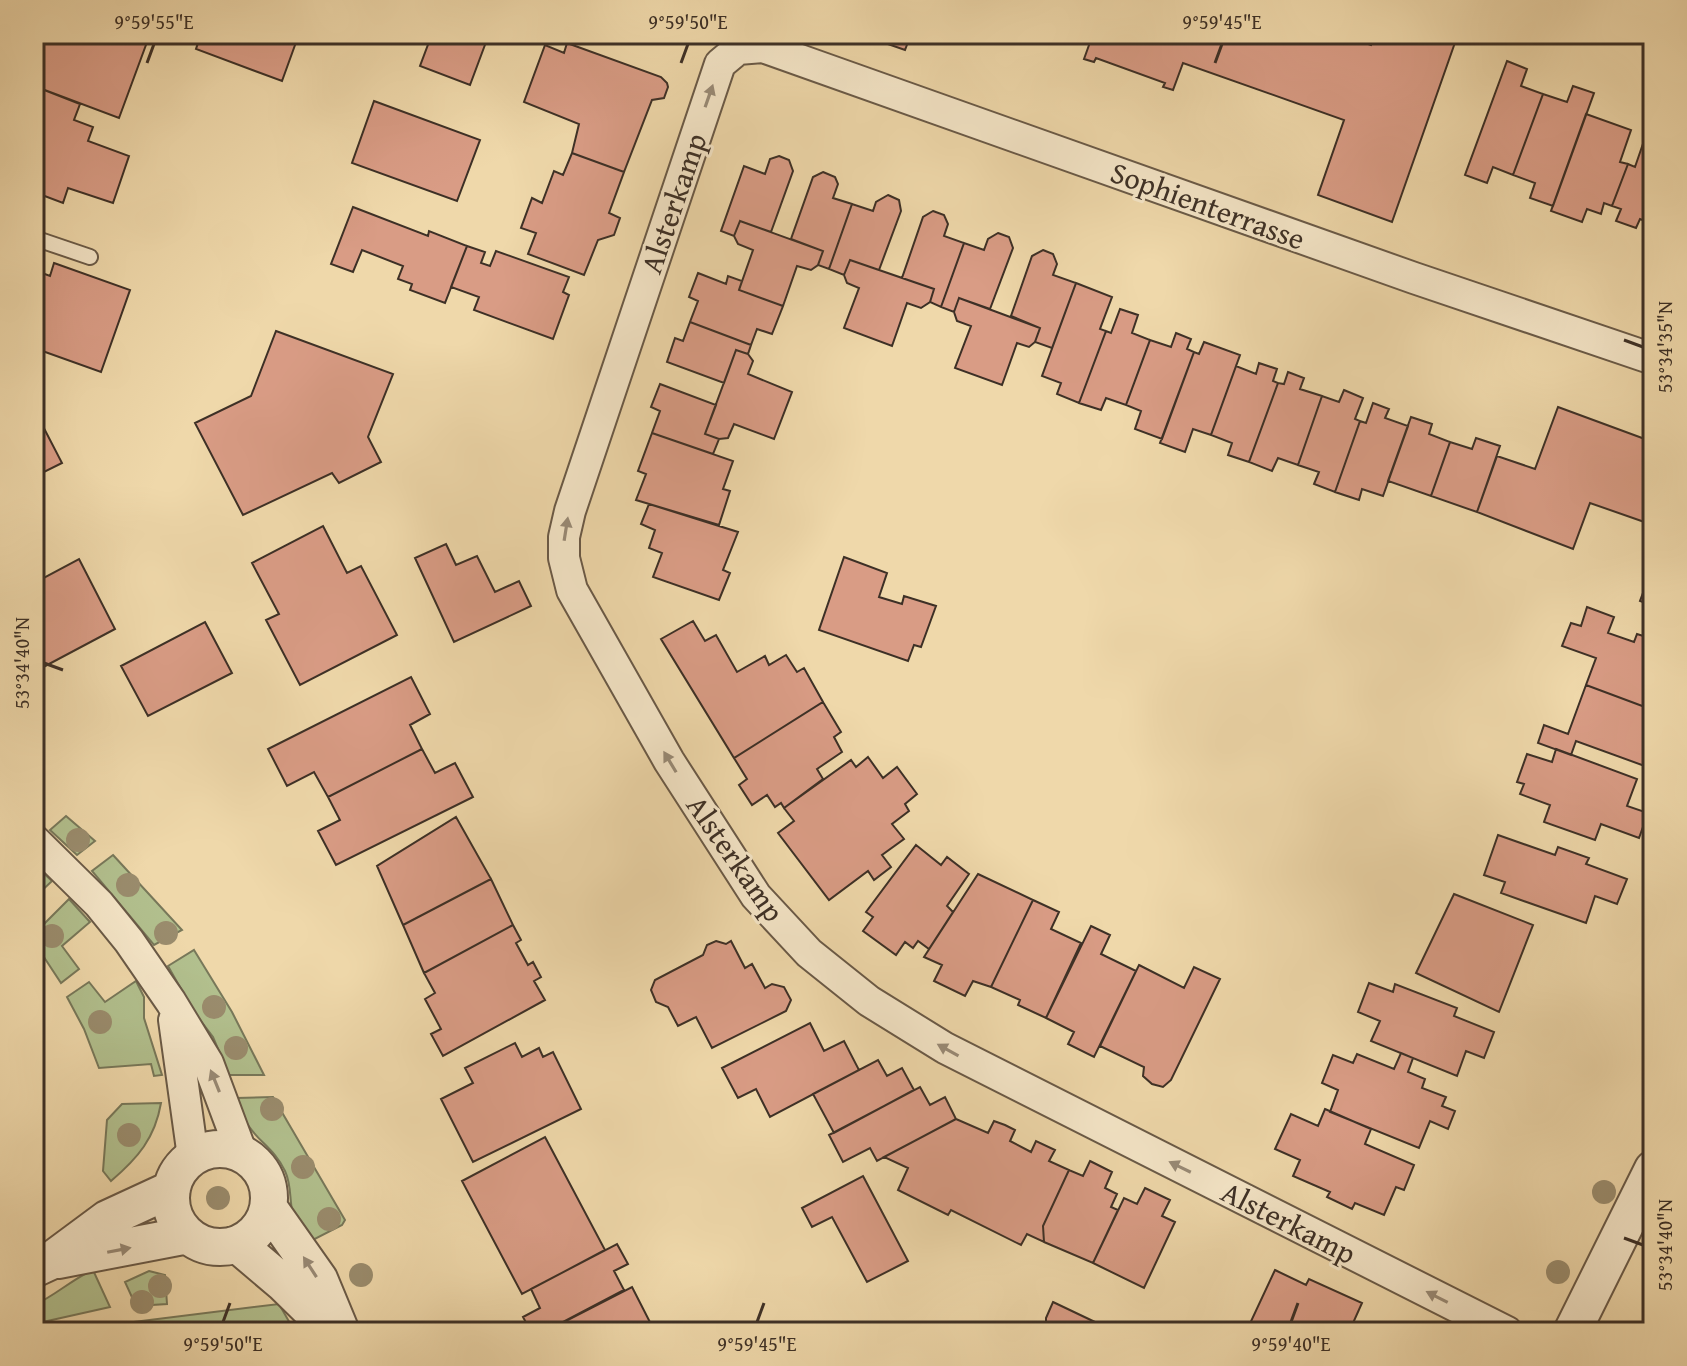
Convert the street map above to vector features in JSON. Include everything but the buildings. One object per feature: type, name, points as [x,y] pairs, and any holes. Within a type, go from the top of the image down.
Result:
[{"type":"street","name":"Sophienterrasse","points":[[765,41],[1402,273],[1653,359]]},
{"type":"street","name":"Alsterkamp","points":[[765,41],[738,49],[720,64],[570,511],[564,537],[564,558],[572,590],[669,761],[758,898],[809,953],[869,1001],[999,1077],[1507,1332]]},
{"type":"street","points":[[34,840],[99,904],[171,1002],[208,1063],[242,1154],[261,1171],[267,1182],[269,1208],[319,1279],[341,1332]]},
{"type":"street","points":[[171,1002],[193,1157]]},
{"type":"street","points":[[242,1154],[217,1149],[193,1157],[183,1166],[172,1189],[174,1214],[188,1235],[211,1246],[237,1244],[258,1230],[269,1208]]},
{"type":"street","points":[[42,1266],[107,1219],[172,1189]]},
{"type":"street","points":[[1572,1332],[1648,1191]]},
{"type":"street","points":[[42,1266],[188,1235]]},
{"type":"street","points":[[237,1244],[333,1332]]},
{"type":"lane","points":[[34,238],[90,257]]},
{"type":"green space","points":[[66,816],[95,841],[77,855],[50,830]]},
{"type":"green space","points":[[113,855],[182,930],[154,945],[92,871]]},
{"type":"green space","points":[[39,869],[52,881],[34,898],[34,874]]},
{"type":"green space","points":[[69,899],[90,922],[62,946],[79,969],[61,983],[34,942],[34,934]]},
{"type":"green space","points":[[194,950],[232,1012],[264,1075],[229,1075],[213,1037],[194,1012],[168,966]]},
{"type":"green space","points":[[136,981],[144,997],[144,1018],[162,1075],[154,1076],[151,1064],[99,1068],[67,997],[89,982],[105,1002]]},
{"type":"green space","points":[[273,1097],[345,1220],[342,1225],[307,1243],[294,1219],[285,1171],[246,1122],[237,1098]]},
{"type":"green space","points":[[161,1103],[150,1137],[111,1181],[103,1171],[107,1120],[122,1104]]},
{"type":"green space","points":[[93,1270],[110,1307],[34,1324],[34,1305]]},
{"type":"green space","points":[[149,1271],[165,1275],[167,1304],[136,1306],[125,1282]]},
{"type":"green space","points":[[279,1304],[295,1332],[53,1332]]}]
